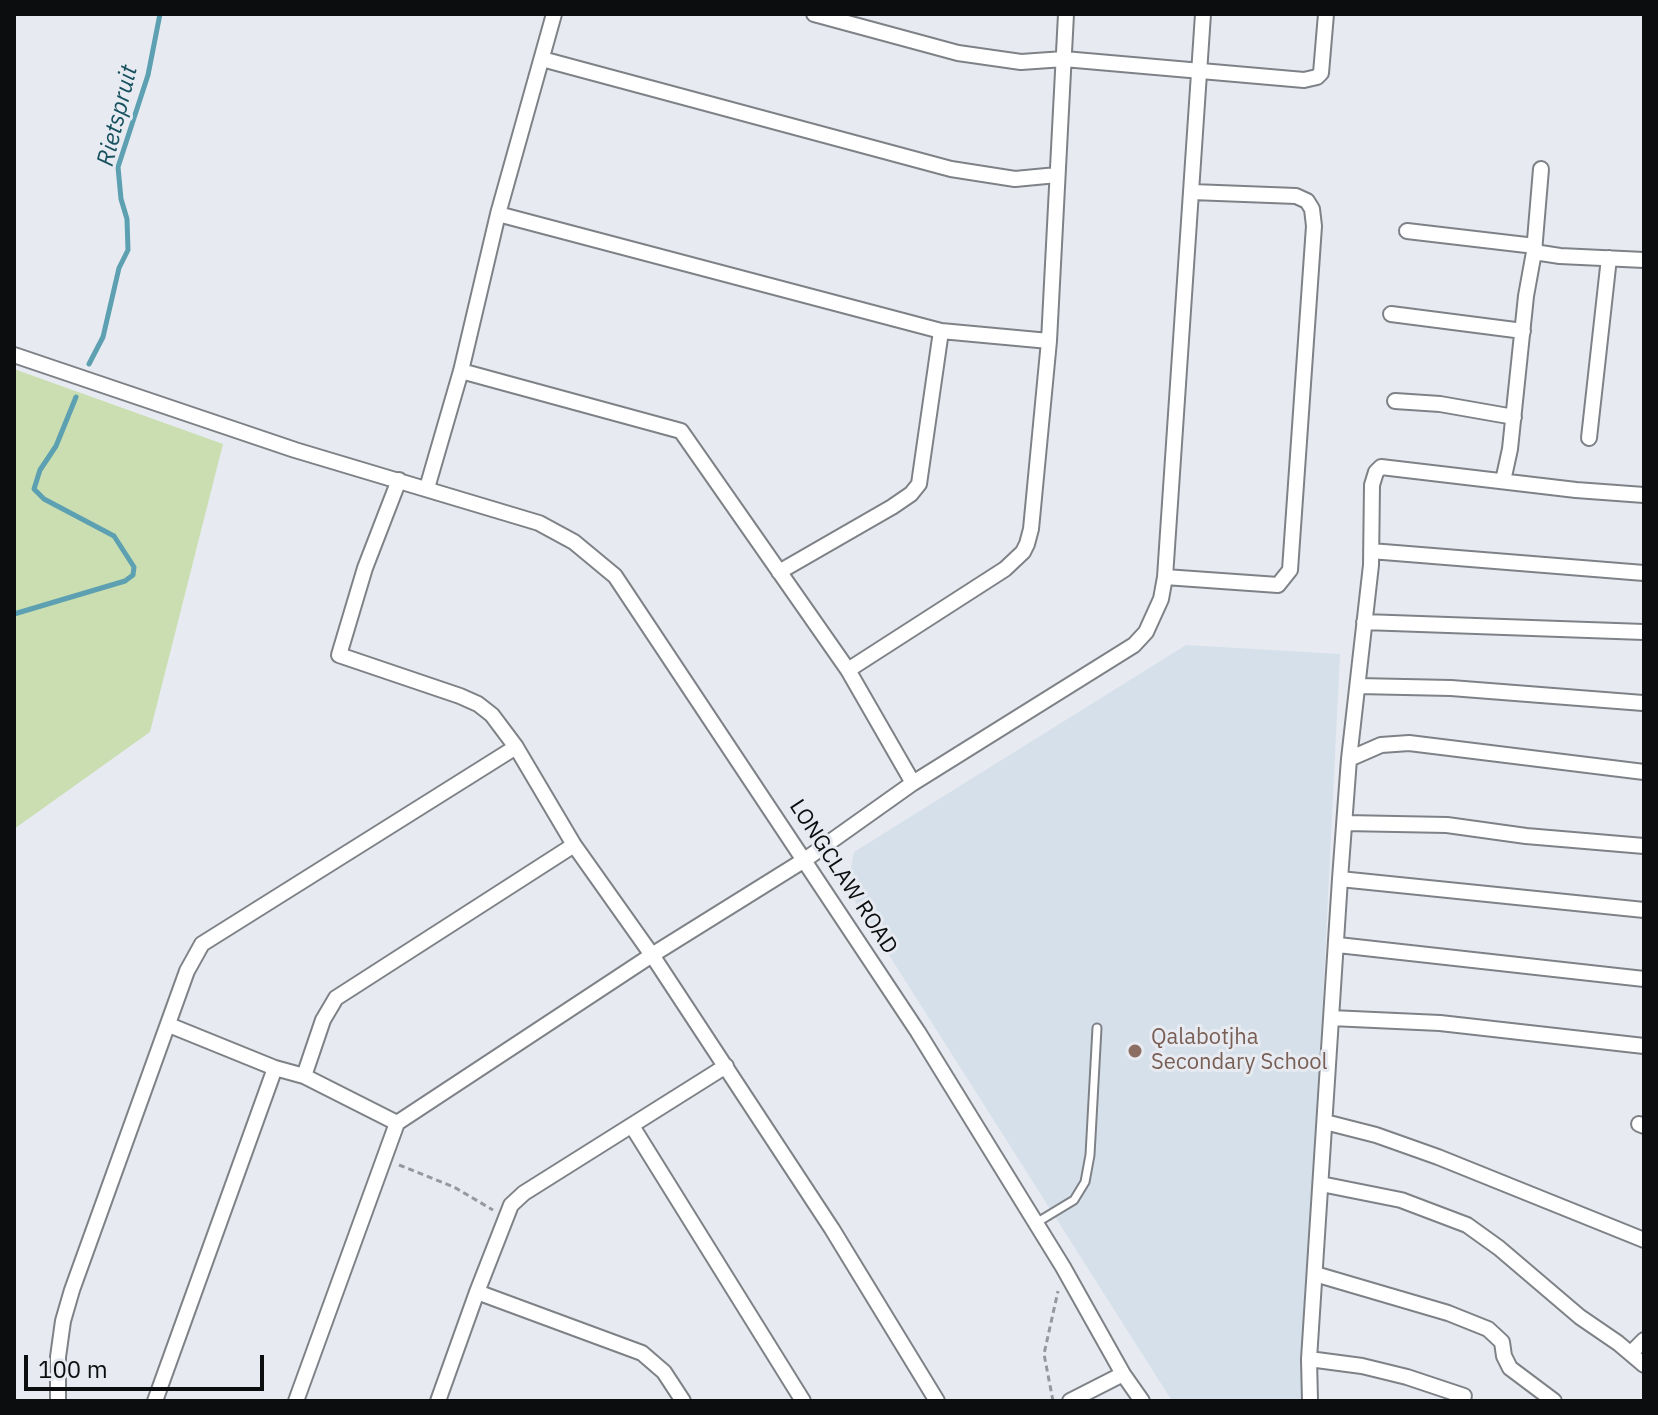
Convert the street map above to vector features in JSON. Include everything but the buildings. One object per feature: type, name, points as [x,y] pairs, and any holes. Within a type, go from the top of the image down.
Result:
[{"type":"street","points":[[554,14],[498,214],[461,371],[413,484],[365,568],[339,655],[478,704],[492,715],[516,747],[574,845],[652,955],[832,1229],[937,1401]]},
{"type":"street","points":[[814,14],[958,53],[1021,62],[1064,59],[1304,80],[1321,73],[1326,14]]},
{"type":"street","points":[[848,670],[1005,569],[1023,552],[1031,529],[1049,341],[1066,14]]},
{"type":"street","points":[[296,1401],[397,1123],[652,955],[806,859],[913,783],[1134,645],[1146,632],[1165,577],[1203,14]]},
{"type":"street","points":[[542,59],[951,169],[1015,179],[1057,175]]},
{"type":"street","points":[[1503,481],[1514,417],[1541,169]]},
{"type":"street","points":[[1165,577],[1278,585],[1290,570],[1314,226],[1312,209],[1307,201],[1296,196],[1192,192]]},
{"type":"street","points":[[498,214],[941,331],[1049,341]]},
{"type":"street","points":[[1407,231],[1534,249],[1644,260]]},
{"type":"street","points":[[1589,438],[1609,258]]},
{"type":"street","points":[[1391,314],[1523,331]]},
{"type":"street","points":[[779,572],[892,507],[911,494],[919,484],[941,331]]},
{"type":"street","name":"LONGCLAW ROAD","points":[[14,355],[295,450],[539,523],[574,542],[615,576],[806,859],[918,1032],[1142,1401]]},
{"type":"street","points":[[461,371],[681,431],[848,670],[913,783]]},
{"type":"street","points":[[1395,401],[1440,404],[1514,417]]},
{"type":"street","points":[[1310,1401],[1309,1359],[1340,879],[1371,551],[1372,485],[1381,467],[1644,495]]},
{"type":"street","points":[[1371,551],[1644,573]]},
{"type":"street","points":[[1364,622],[1644,632]]},
{"type":"street","points":[[1358,686],[1451,688],[1643,703]]},
{"type":"street","points":[[1349,759],[1381,745],[1409,743],[1644,772]]},
{"type":"street","points":[[58,1401],[58,1357],[63,1321],[72,1290],[187,971],[202,944],[516,747]]},
{"type":"street","points":[[1345,823],[1447,825],[1526,836],[1644,846]]},
{"type":"street","points":[[304,1076],[323,1020],[336,998],[574,845]]},
{"type":"street","points":[[1340,879],[1644,910]]},
{"type":"street","points":[[1338,945],[1644,979]]},
{"type":"street","points":[[1331,1018],[1440,1023],[1644,1046]]},
{"type":"street","points":[[169,1025],[275,1068],[304,1076],[397,1123]]},
{"type":"street","points":[[438,1401],[511,1205],[524,1193],[726,1066]]},
{"type":"street","points":[[155,1401],[275,1068]]},
{"type":"street","points":[[1325,1122],[1376,1135],[1438,1157],[1644,1240]]},
{"type":"street","points":[[632,1126],[803,1401]]},
{"type":"street","points":[[1321,1184],[1401,1200],[1467,1225],[1644,1365]]},
{"type":"street","points":[[1315,1274],[1448,1313],[1488,1329],[1498,1335],[1502,1342],[1510,1368],[1554,1401]]},
{"type":"street","points":[[477,1292],[642,1353],[664,1372],[683,1401]]},
{"type":"street","points":[[1631,1353],[1644,1340]]},
{"type":"street","points":[[1309,1359],[1362,1366],[1464,1396]]},
{"type":"street","points":[[1070,1401],[1123,1374]]},
{"type":"lane","points":[[1036,1223],[1074,1200],[1085,1182],[1090,1155],[1097,1028]]},
{"type":"path","points":[[384,1159],[454,1187],[506,1218]]},
{"type":"path","points":[[1053,1401],[1044,1354],[1063,1267]]},
{"type":"shaded area","name":"Qalabotjha Secondary School","points":[[1186,645],[1340,654],[1303,1401],[1172,1401],[847,889],[854,852]]},
{"type":"green space","points":[[14,369],[223,444],[150,732],[14,829]]},
{"type":"waterway","name":"Rietspruit","points":[[89,364],[103,337],[119,268],[128,250],[127,219],[121,199],[118,167],[148,75],[160,14]]},
{"type":"waterway","points":[[14,614],[125,581],[133,575],[134,567],[114,536],[44,499],[34,489],[40,470],[56,446],[76,397]]},
{"type":"place","name":"Qalabotjha Secondary School","points":[[1135,1051]]}]
